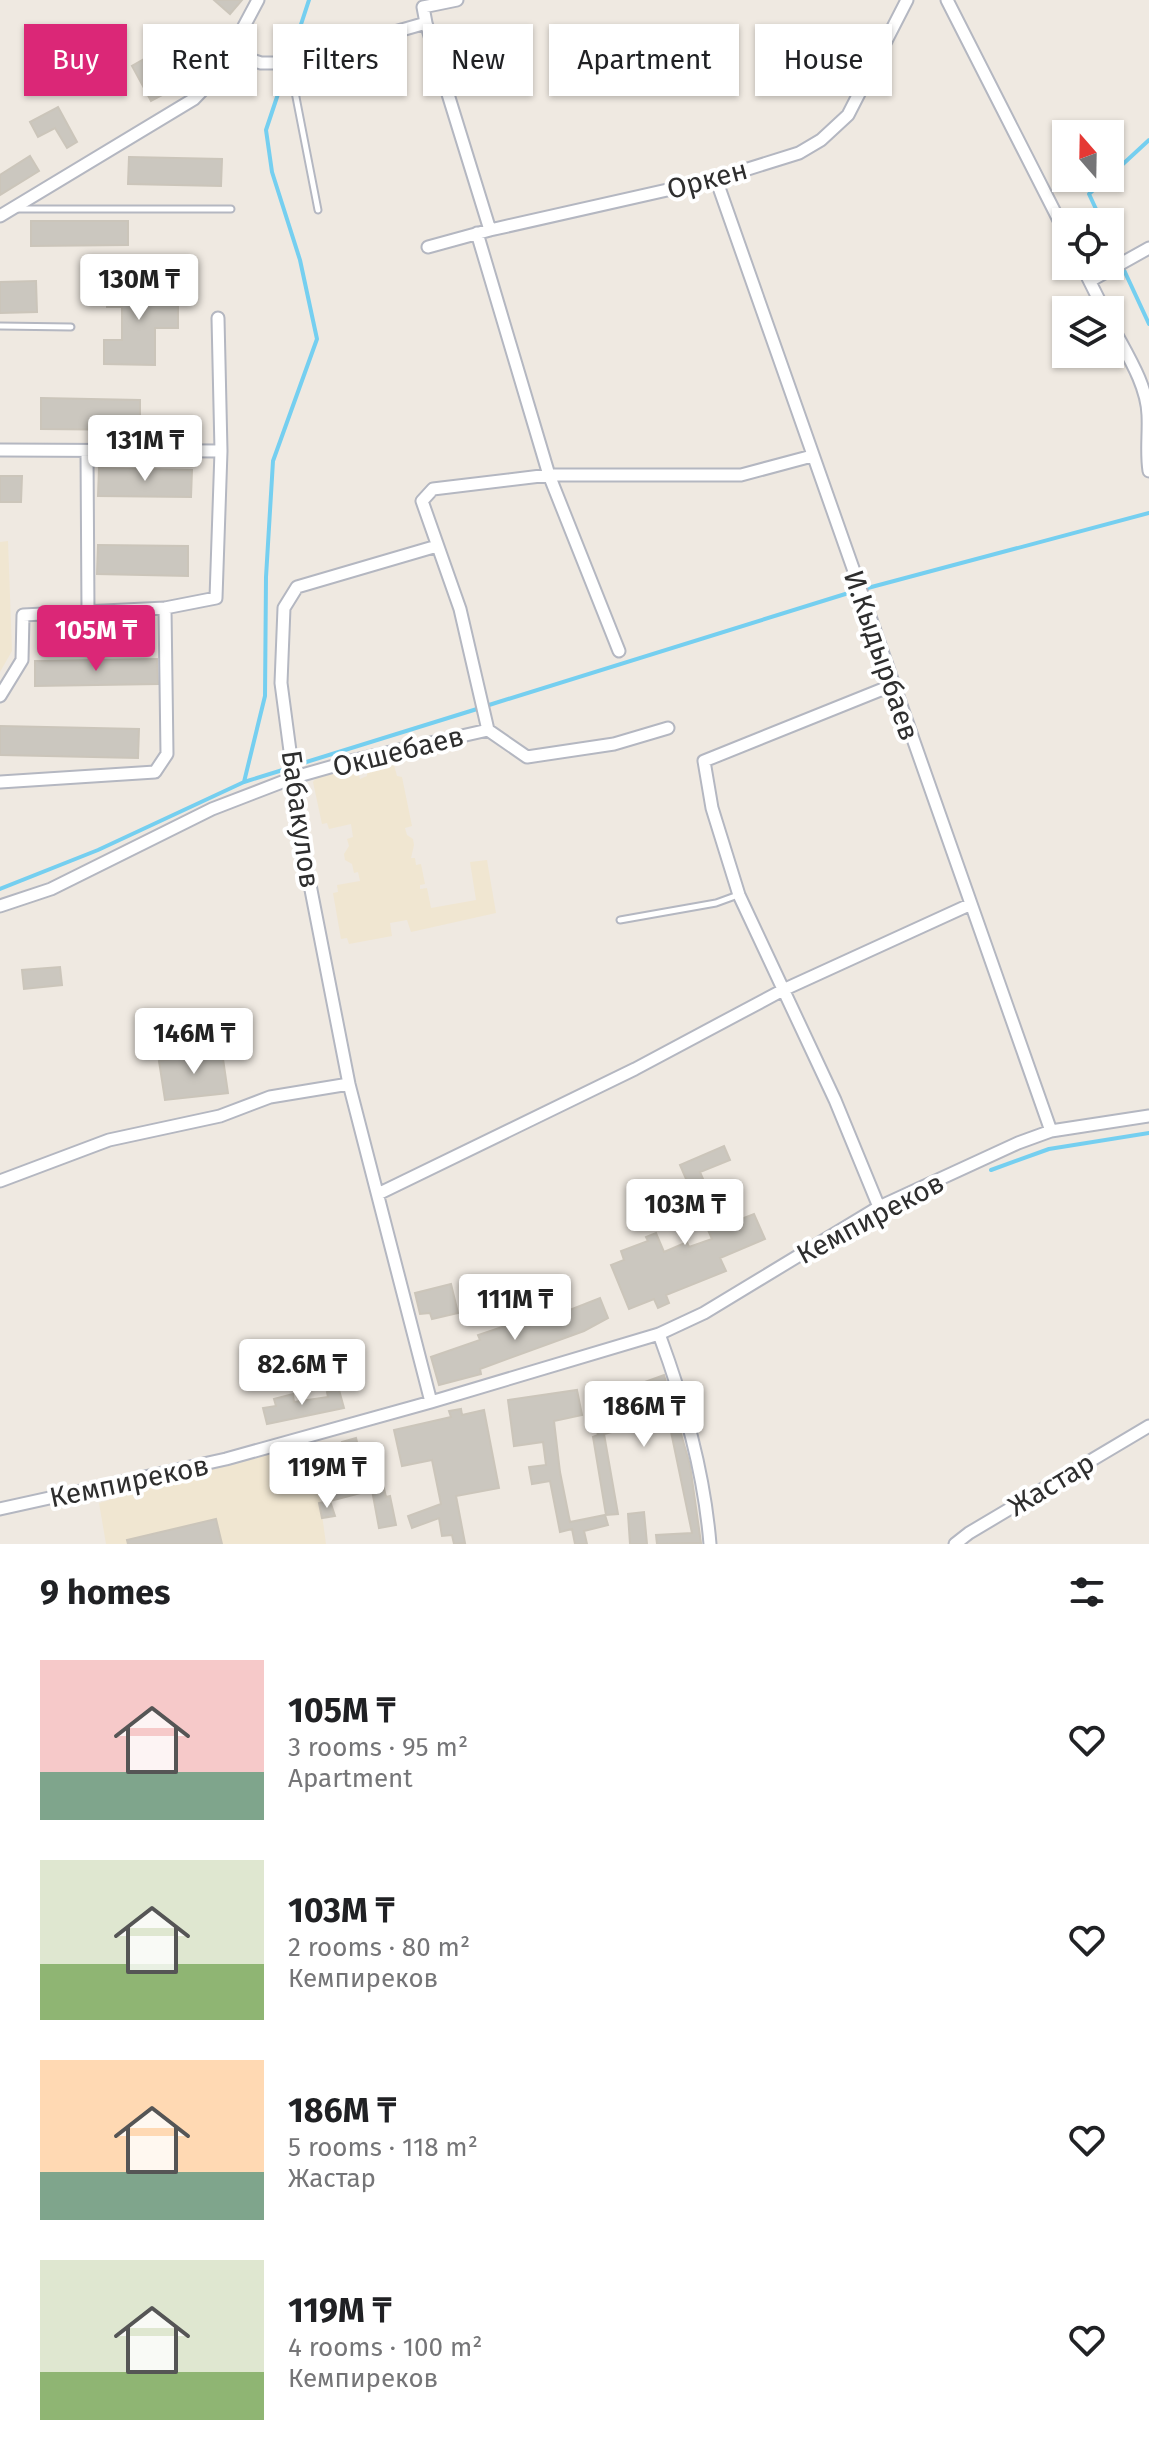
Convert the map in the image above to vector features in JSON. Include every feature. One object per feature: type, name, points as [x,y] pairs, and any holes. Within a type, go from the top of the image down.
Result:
[{"type":"street","points":[[245,24],[258,0]]},
{"type":"street","points":[[457,0],[423,7],[490,230]]},
{"type":"street","name":"Оркен","points":[[428,247],[716,179],[799,153],[821,140],[848,115],[907,0]]},
{"type":"street","points":[[947,0],[1053,208]]},
{"type":"street","points":[[407,28],[426,23]]},
{"type":"street","points":[[0,216],[197,96]]},
{"type":"street","name":"И.Кыдырбаев","points":[[716,179],[1051,1131]]},
{"type":"street","points":[[477,233],[549,475],[619,651]]},
{"type":"street","points":[[1097,296],[1090,281],[1149,248]]},
{"type":"street","points":[[0,696],[22,660],[23,615],[165,608],[216,598],[221,451],[218,318]]},
{"type":"street","points":[[1124,350],[1143,389],[1148,413],[1146,448],[1149,471]]},
{"type":"street","points":[[0,450],[221,451]]},
{"type":"street","points":[[87,452],[88,611]]},
{"type":"street","points":[[488,730],[460,609],[422,501],[433,489],[549,475],[741,475],[812,456]]},
{"type":"street","name":"Бабакулов","points":[[431,1402],[349,1084],[303,849],[281,683],[284,608],[297,587],[437,546]]},
{"type":"street","points":[[0,782],[155,772],[167,754],[165,608]]},
{"type":"street","points":[[879,1207],[835,1100],[739,895],[712,808],[704,761],[893,685]]},
{"type":"street","name":"Окшебаев","points":[[0,906],[51,889],[212,809],[295,777],[355,760],[488,730],[527,757],[614,744],[668,728]]},
{"type":"street","points":[[378,1194],[635,1069],[783,990],[969,905]]},
{"type":"street","points":[[0,1181],[109,1140],[220,1116],[270,1097],[349,1084]]},
{"type":"street","name":"Кемпиреков","points":[[0,1509],[226,1459],[659,1334],[704,1313],[879,1207],[1051,1131],[1149,1116]]},
{"type":"street","points":[[659,1334],[693,1435],[707,1507],[710,1544]]},
{"type":"street","name":"Жастар","points":[[955,1544],[1149,1426]]},
{"type":"lane","points":[[296,96],[318,210]]},
{"type":"lane","points":[[13,208],[231,209]]},
{"type":"lane","points":[[0,326],[71,327]]},
{"type":"lane","points":[[620,920],[716,903],[739,895]]},
{"type":"shaded area","points":[[8,541],[12,651],[0,672],[0,542]]},
{"type":"shaded area","points":[[355,760],[360,779],[367,773],[394,765],[397,776],[402,777],[412,826],[405,828],[407,835],[413,839],[411,858],[415,858],[416,865],[421,864],[425,884],[420,885],[420,889],[427,888],[431,908],[476,900],[470,862],[487,860],[496,913],[411,932],[407,920],[390,923],[392,936],[349,944],[347,938],[341,939],[333,893],[338,892],[337,885],[360,881],[358,872],[354,873],[352,864],[345,860],[344,854],[349,846],[347,839],[353,837],[351,824],[329,829],[327,823],[322,824],[313,782]]},
{"type":"shaded area","points":[[312,1440],[326,1544],[106,1544],[99,1503]]},
{"type":"building","points":[[214,0],[242,0],[230,14]]},
{"type":"building","points":[[143,60],[143,86],[132,66]]},
{"type":"building","points":[[58,107],[77,142],[67,148],[55,128],[38,137],[30,122]]},
{"type":"building","points":[[30,156],[39,171],[0,195],[0,175]]},
{"type":"building","points":[[129,157],[222,159],[221,186],[128,184]]},
{"type":"building","points":[[31,221],[128,221],[128,245],[31,246]]},
{"type":"building","points":[[36,281],[37,312],[0,313],[0,282]]},
{"type":"building","points":[[107,283],[161,283],[161,296],[178,296],[178,328],[155,328],[155,365],[104,364],[104,340],[122,340],[122,307],[107,307]]},
{"type":"building","points":[[41,398],[140,400],[140,430],[41,429]]},
{"type":"building","points":[[99,468],[192,470],[191,497],[98,496]]},
{"type":"building","points":[[0,476],[22,476],[21,502],[0,502]]},
{"type":"building","points":[[98,545],[188,546],[188,576],[97,574]]},
{"type":"building","points":[[157,659],[158,684],[35,686],[35,661]]},
{"type":"building","points":[[0,726],[139,729],[138,758],[0,755]]},
{"type":"building","points":[[60,967],[62,985],[24,989],[22,970]]},
{"type":"building","points":[[222,1052],[228,1093],[165,1100],[159,1061]]},
{"type":"building","points":[[724,1146],[730,1160],[700,1172],[717,1212],[720,1211],[726,1225],[754,1214],[765,1239],[720,1258],[726,1271],[666,1295],[669,1303],[658,1308],[654,1299],[629,1309],[611,1265],[624,1260],[621,1251],[648,1241],[646,1237],[656,1233],[664,1252],[687,1242],[689,1247],[712,1239],[680,1165]]},
{"type":"building","points":[[451,1284],[458,1313],[432,1319],[430,1313],[420,1314],[415,1293]]},
{"type":"building","points":[[600,1298],[608,1318],[584,1331],[480,1369],[481,1374],[439,1385],[431,1357],[480,1340],[478,1335],[526,1319],[529,1326]]},
{"type":"building","points":[[664,1375],[690,1465],[701,1543],[657,1544],[656,1535],[692,1533],[664,1398],[625,1410],[628,1428],[604,1434],[618,1514],[606,1515],[593,1437],[598,1435],[591,1406],[627,1396],[625,1389]]},
{"type":"building","points":[[339,1390],[344,1408],[267,1424],[263,1408],[276,1406],[274,1399],[293,1394],[294,1402],[328,1397],[327,1392]]},
{"type":"building","points":[[577,1390],[582,1415],[554,1421],[570,1522],[605,1515],[608,1525],[584,1531],[587,1544],[575,1544],[572,1529],[560,1532],[550,1481],[532,1484],[529,1467],[546,1465],[543,1442],[514,1446],[508,1400]]},
{"type":"building","points":[[461,1409],[462,1415],[484,1410],[499,1488],[456,1496],[465,1543],[454,1544],[452,1535],[442,1536],[439,1518],[412,1528],[408,1516],[441,1504],[432,1460],[402,1466],[394,1430],[451,1417],[449,1411]]},
{"type":"building","points":[[356,1438],[363,1466],[378,1463],[396,1525],[379,1528],[372,1490],[330,1501],[327,1488],[352,1482],[342,1442]]},
{"type":"building","points":[[330,1501],[335,1516],[322,1518],[319,1503]]},
{"type":"building","points":[[644,1512],[647,1544],[630,1544],[628,1514]]},
{"type":"building","points":[[216,1519],[222,1544],[128,1544],[127,1540]]},
{"type":"waterway","points":[[301,24],[309,0]]},
{"type":"waterway","points":[[244,782],[265,696],[266,577],[273,461],[317,339],[300,260],[272,172],[266,130],[277,96]]},
{"type":"waterway","points":[[1124,163],[1149,140]]},
{"type":"waterway","points":[[1091,192],[1089,194],[1096,208]]},
{"type":"waterway","points":[[1124,270],[1149,324]]},
{"type":"waterway","points":[[864,589],[1149,513]]},
{"type":"waterway","points":[[489,705],[855,591]]},
{"type":"waterway","points":[[300,764],[477,709]]},
{"type":"waterway","points":[[0,889],[98,850],[244,782],[289,768]]},
{"type":"waterway","points":[[991,1170],[1049,1149],[1149,1133]]}]
